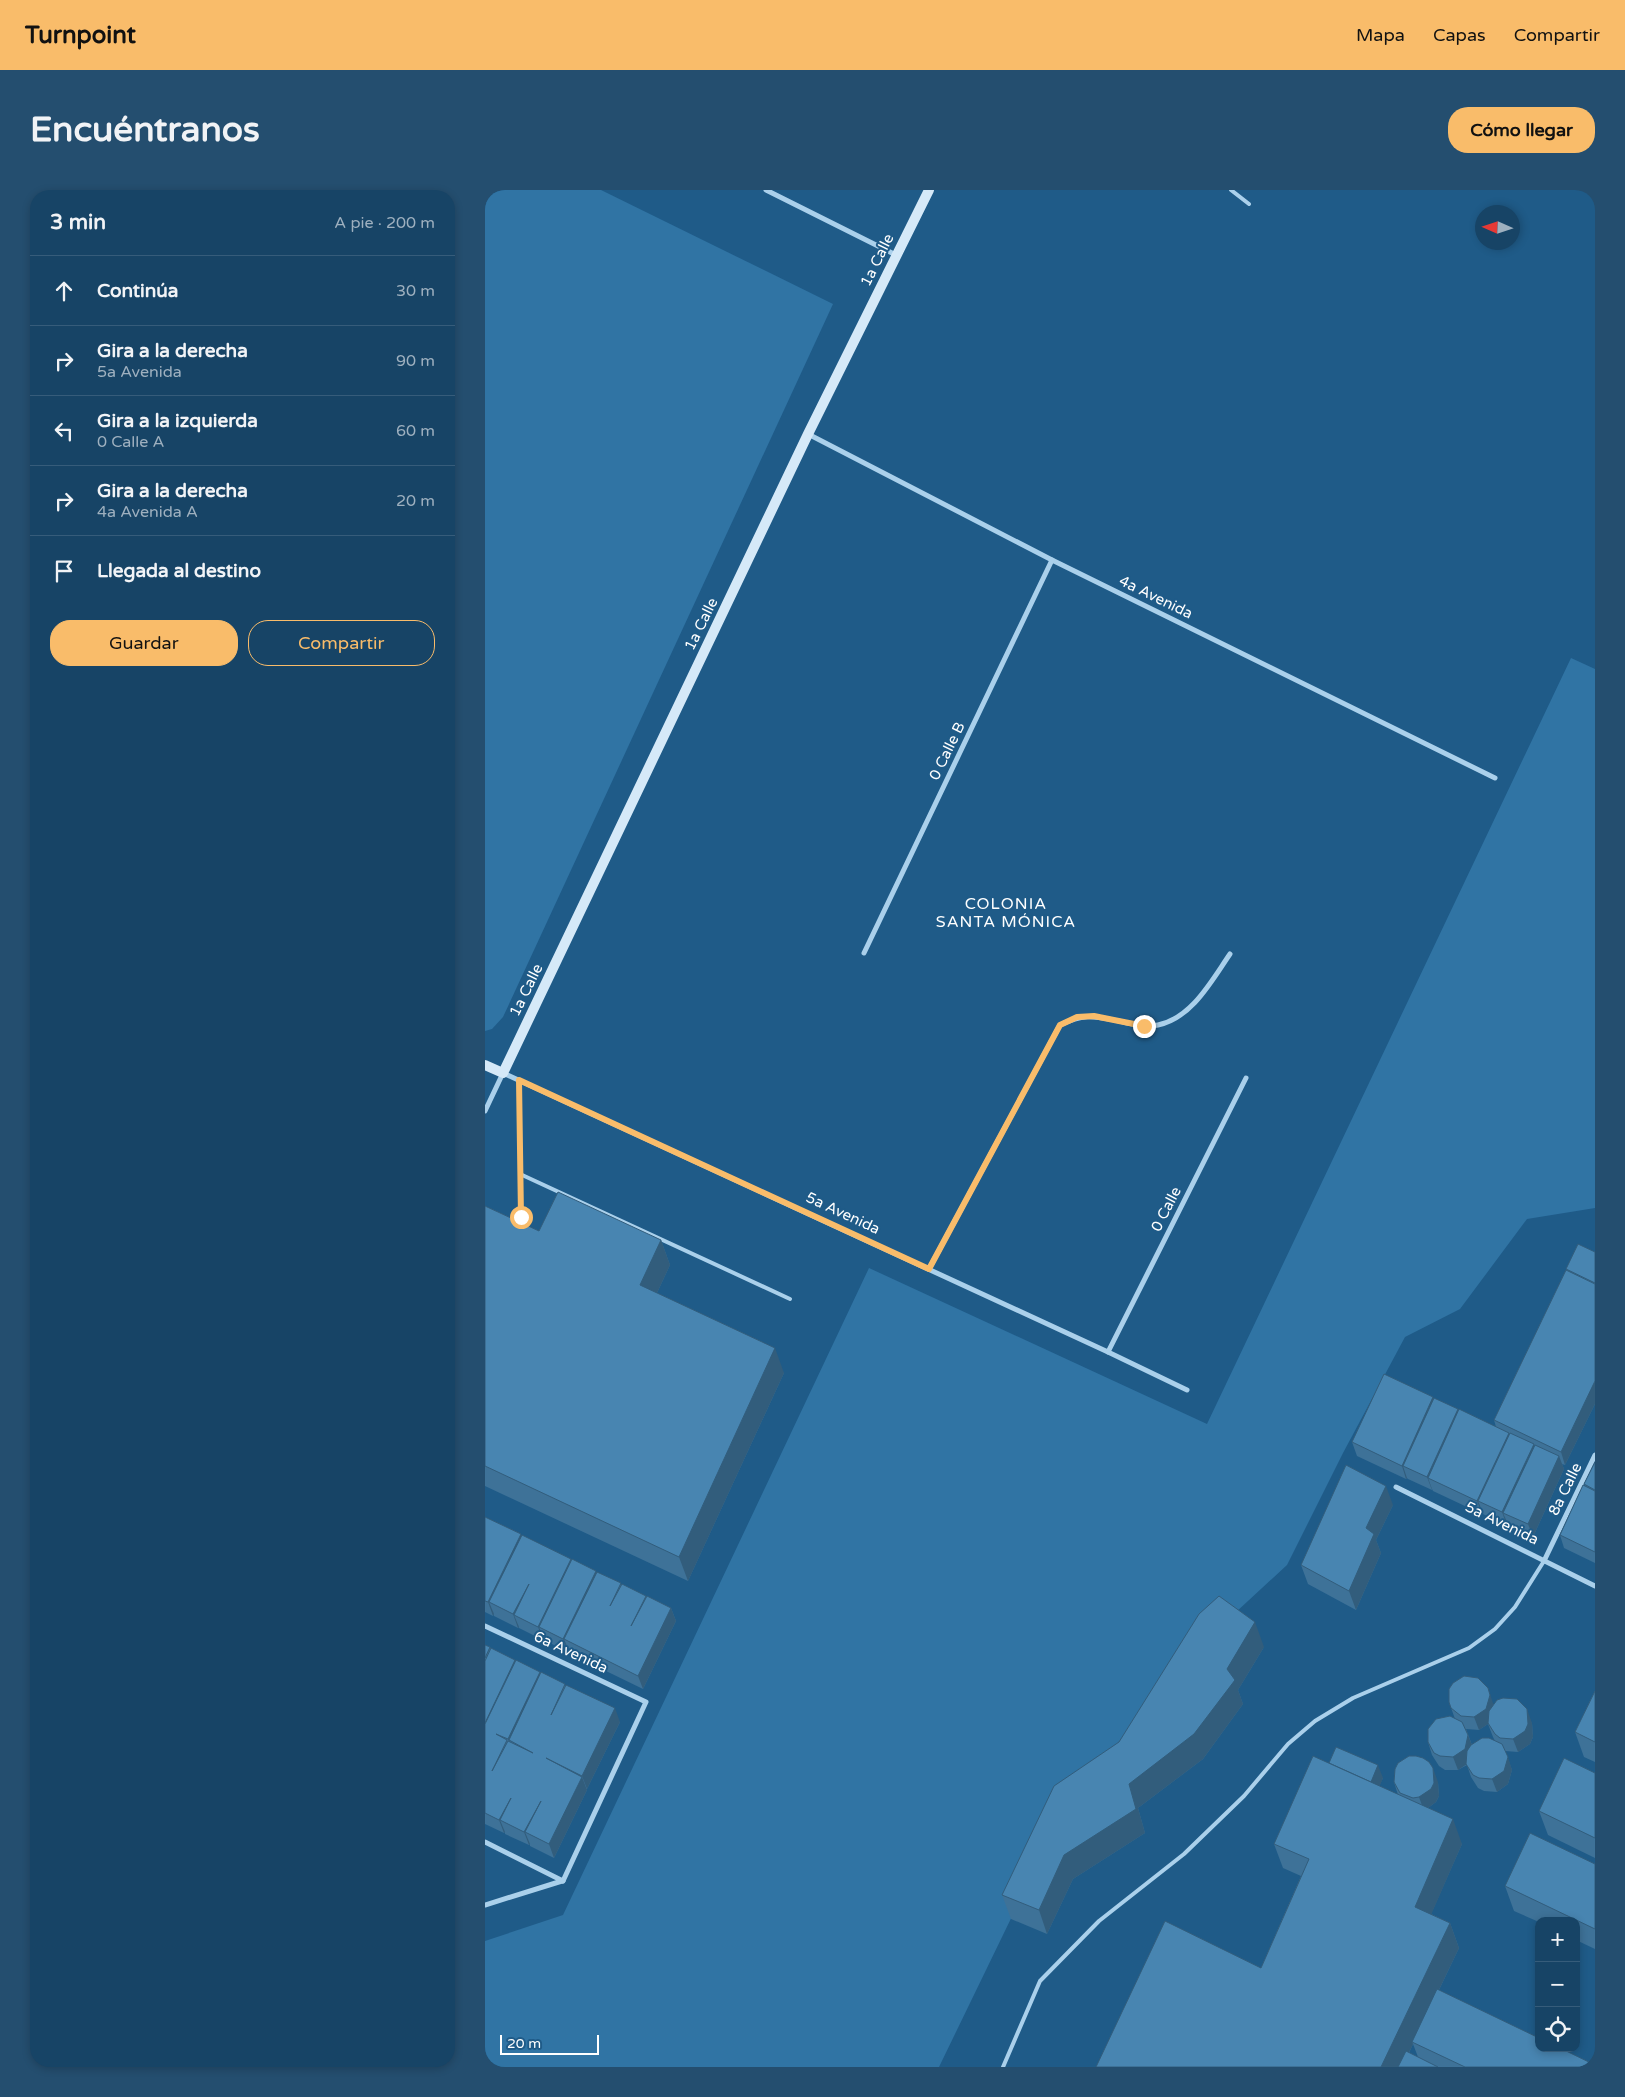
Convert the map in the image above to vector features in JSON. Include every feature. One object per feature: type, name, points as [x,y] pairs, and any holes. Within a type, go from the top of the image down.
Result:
[{"type":"street","points":[[766,190],[896,255]]},
{"type":"street","name":"1a Calle","points":[[503,1073],[808,434],[929,190]]},
{"type":"street","name":"4a Avenida","points":[[808,434],[1052,560],[1495,778]]},
{"type":"street","name":"0 Calle B","points":[[864,953],[1052,560]]},
{"type":"street","points":[[929,1269],[1060,1025],[1077,1017],[1094,1016],[1144,1026],[1157,1026],[1175,1018],[1194,1004],[1230,954]]},
{"type":"street","name":"5a Avenida","points":[[487,1068],[519,1080],[1187,1390]]},
{"type":"street","points":[[485,1111],[503,1073]]},
{"type":"street","name":"0 Calle","points":[[1108,1352],[1246,1078]]},
{"type":"street","name":"8a Calle","points":[[1544,1561],[1595,1455]]},
{"type":"street","name":"5a Avenida","points":[[1396,1487],[1595,1586]]},
{"type":"street","name":"6a Avenida","points":[[485,1626],[646,1702],[563,1881]]},
{"type":"street","points":[[485,1842],[563,1881]]},
{"type":"street","points":[[485,1905],[563,1881]]},
{"type":"lane","points":[[1231,190],[1249,204]]},
{"type":"lane","points":[[519,1080],[521,1217]]},
{"type":"lane","points":[[520,1174],[790,1299]]},
{"type":"lane","points":[[1003,2067],[1040,1981],[1099,1921],[1184,1854],[1244,1796],[1288,1744],[1315,1721],[1353,1698],[1469,1648],[1495,1629],[1515,1608],[1544,1561]]},
{"type":"shaded area","points":[[485,190],[601,190],[833,304],[503,1017],[492,1029],[485,1031]]},
{"type":"shaded area","points":[[1571,658],[1595,669],[1595,1208],[1527,1219],[1460,1309],[1405,1337],[1343,1453],[1287,1565],[1208,1638],[1063,1811],[939,2067],[485,2067],[485,1941],[563,1915],[869,1268],[1207,1424]]},
{"type":"building","points":[[558,1192],[661,1240],[640,1285],[775,1348],[679,1557],[485,1466],[485,1206],[539,1231]]},
{"type":"building","points":[[1578,1244],[1595,1252],[1595,1283],[1566,1269]]},
{"type":"building","points":[[1566,1270],[1595,1284],[1595,1381],[1561,1452],[1494,1420]]},
{"type":"building","points":[[1384,1374],[1433,1397],[1402,1466],[1352,1442]]},
{"type":"building","points":[[1434,1398],[1458,1409],[1427,1477],[1403,1466]]},
{"type":"building","points":[[1459,1409],[1509,1433],[1477,1501],[1428,1478]]},
{"type":"building","points":[[1510,1433],[1534,1444],[1502,1512],[1478,1501]]},
{"type":"building","points":[[1535,1445],[1559,1456],[1528,1524],[1503,1513]]},
{"type":"building","points":[[1595,1462],[1595,1490],[1584,1484]]},
{"type":"building","points":[[1346,1465],[1386,1486],[1366,1528],[1374,1534],[1349,1591],[1301,1565]]},
{"type":"building","points":[[1583,1485],[1595,1491],[1595,1552],[1560,1535]]},
{"type":"building","points":[[485,1517],[521,1534],[488,1602],[485,1601]]},
{"type":"building","points":[[522,1535],[571,1559],[538,1627],[514,1615],[529,1584],[513,1614],[489,1602]]},
{"type":"building","points":[[572,1559],[596,1571],[563,1639],[539,1627]]},
{"type":"building","points":[[597,1572],[621,1583],[610,1606],[622,1584],[646,1596],[631,1626],[647,1596],[671,1608],[638,1676],[564,1639]]},
{"type":"building","points":[[1219,1596],[1255,1622],[1227,1669],[1235,1680],[1194,1734],[1129,1784],[1136,1809],[1064,1855],[1039,1910],[1002,1895],[1054,1786],[1119,1742],[1199,1614]]},
{"type":"building","points":[[485,1645],[490,1647],[485,1658]]},
{"type":"building","points":[[491,1648],[515,1660],[485,1723],[485,1661]]},
{"type":"building","points":[[516,1660],[540,1672],[508,1739],[496,1734],[507,1740],[492,1771],[508,1741],[533,1753],[509,1740],[541,1672],[565,1684],[551,1715],[566,1685],[615,1708],[582,1776],[546,1758],[582,1777],[549,1844],[525,1832],[541,1801],[524,1832],[500,1820],[511,1798],[499,1820],[485,1813],[485,1724]]},
{"type":"building","points":[[1464,1676],[1478,1678],[1488,1688],[1490,1695],[1486,1709],[1474,1717],[1461,1716],[1451,1708],[1449,1702],[1449,1689],[1453,1683]]},
{"type":"building","points":[[1595,1691],[1595,1742],[1575,1732]]},
{"type":"building","points":[[1503,1698],[1517,1699],[1527,1709],[1528,1724],[1525,1731],[1513,1739],[1500,1738],[1488,1723],[1489,1711],[1497,1700]]},
{"type":"building","points":[[1450,1716],[1462,1722],[1468,1735],[1465,1749],[1453,1757],[1440,1756],[1434,1753],[1428,1742],[1428,1729],[1436,1719]]},
{"type":"building","points":[[1482,1738],[1489,1738],[1502,1744],[1508,1757],[1504,1771],[1492,1779],[1479,1778],[1473,1775],[1466,1764],[1467,1751],[1471,1745]]},
{"type":"building","points":[[1336,1747],[1378,1765],[1371,1782],[1329,1763]]},
{"type":"building","points":[[1313,1756],[1453,1819],[1415,1907],[1450,1923],[1381,2067],[1096,2067],[1165,1921],[1261,1968],[1309,1859],[1274,1844]]},
{"type":"building","points":[[1409,1756],[1423,1758],[1433,1768],[1434,1783],[1431,1789],[1419,1797],[1413,1798],[1400,1793],[1394,1782],[1395,1769],[1398,1763]]},
{"type":"building","points":[[1564,1758],[1595,1773],[1595,1838],[1539,1811]]},
{"type":"building","points":[[1530,1833],[1595,1864],[1595,1929],[1580,1922],[1580,1917],[1570,1917],[1505,1886]]},
{"type":"building","points":[[1437,1989],[1535,2036],[1535,2052],[1568,2052],[1595,2065],[1595,2067],[1465,2067],[1412,2042]]},
{"type":"building","points":[[1406,2051],[1438,2067],[1398,2067]]},
{"type":"district","name":"COLONIA SANTA MÓNICA","points":[[1006,912]]},
{"type":"route","points":[[521,1217],[519,1080],[929,1269],[1060,1025],[1077,1017],[1094,1016],[1144,1026]]}]
